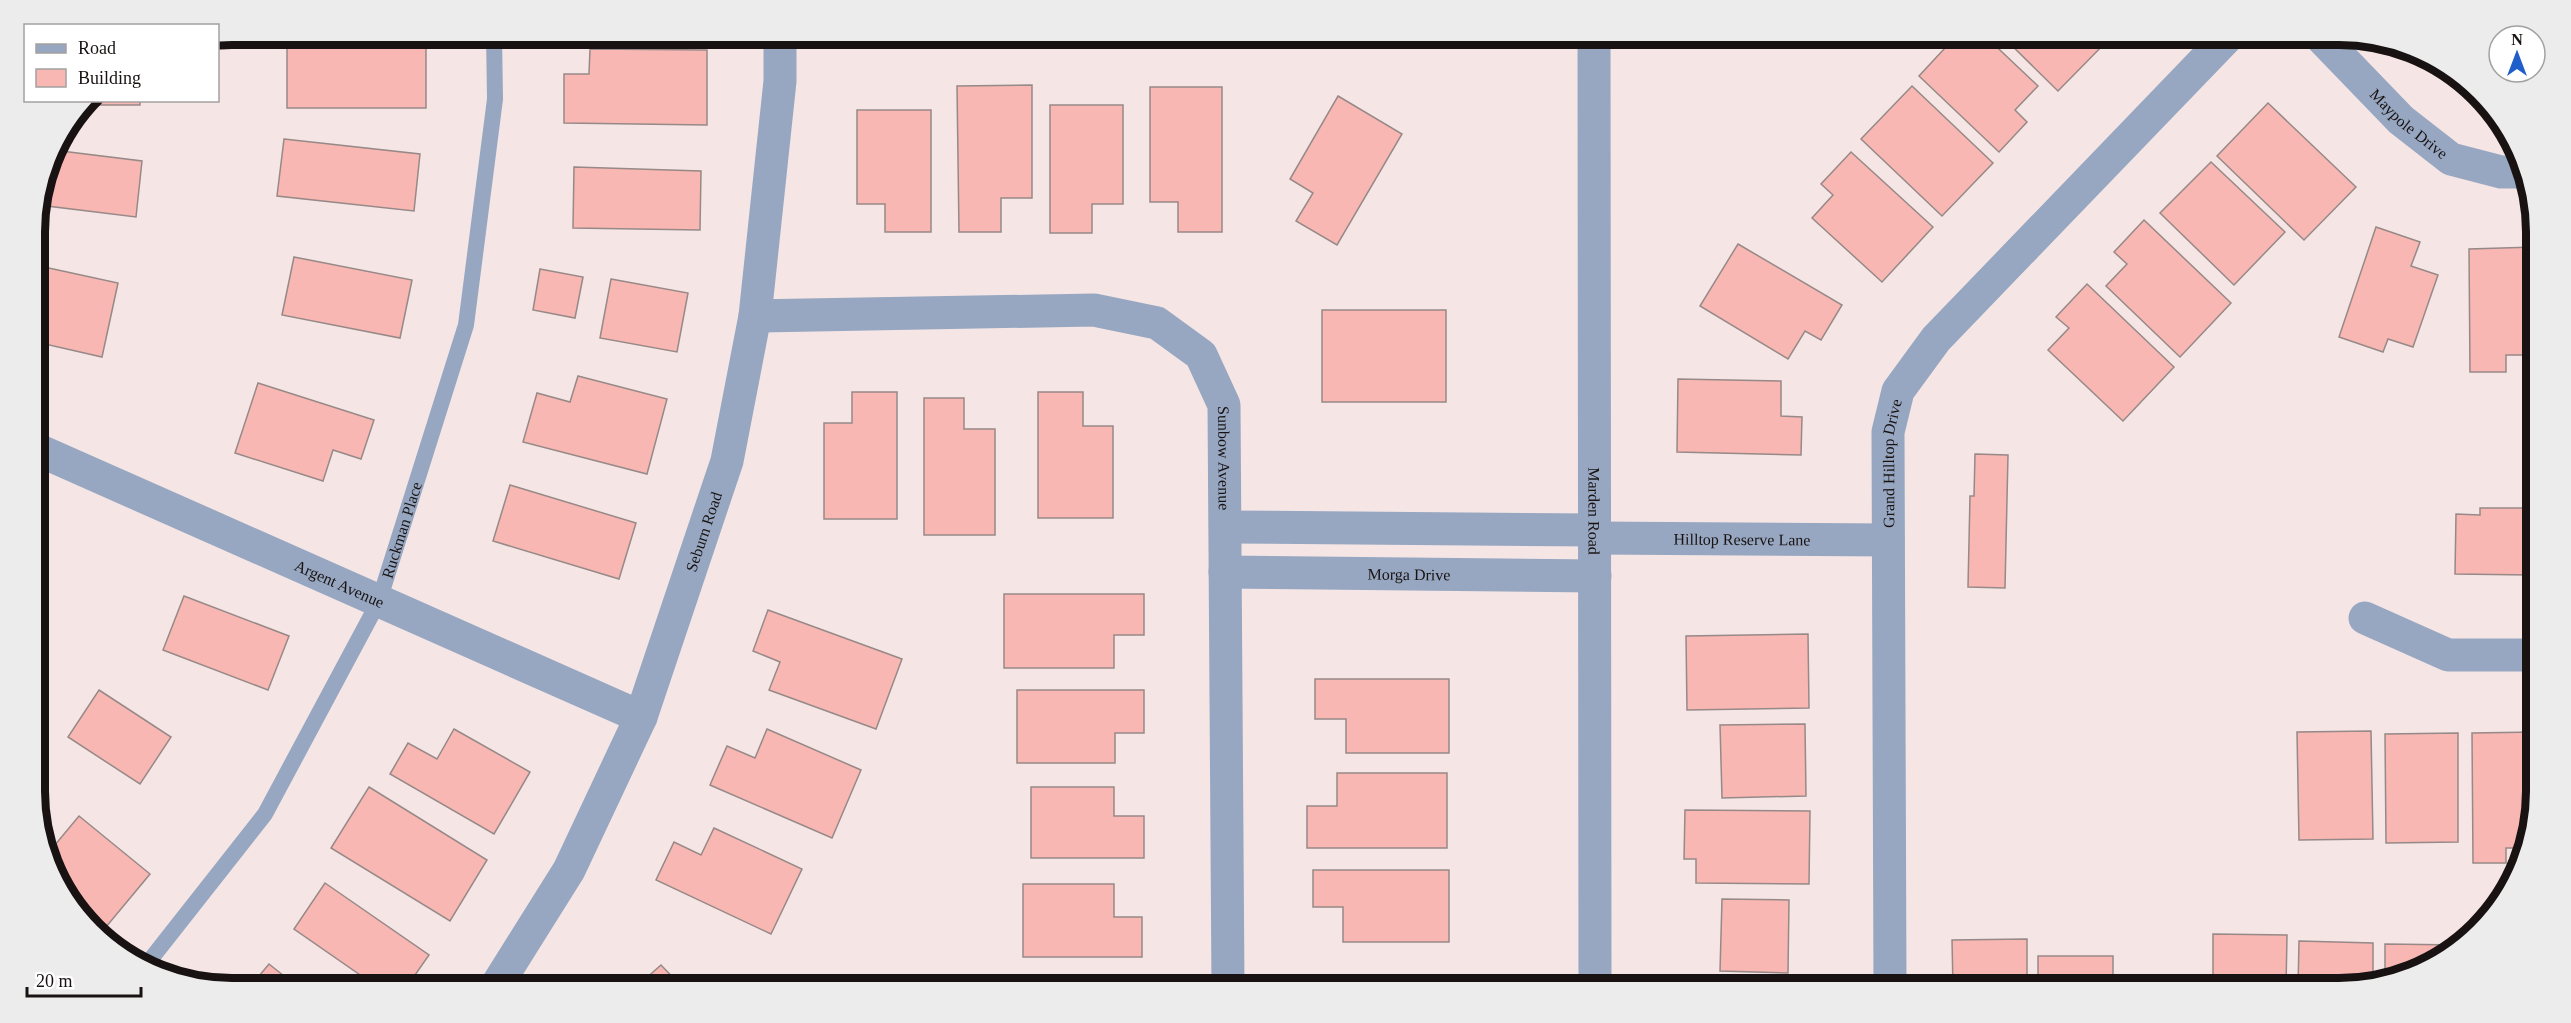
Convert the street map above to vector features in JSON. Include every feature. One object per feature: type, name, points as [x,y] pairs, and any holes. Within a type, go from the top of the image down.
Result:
[{"type":"street","name":"Seburn Road","points":[[501,978],[569,870],[641,717],[727,461],[755,316],[780,81],[780,45]]},
{"type":"street","name":"Marden Road","points":[[1594,45],[1595,978]]},
{"type":"street","name":"Grand Hilltop Drive","points":[[1890,978],[1888,432],[1898,391],[1936,339],[2219,45]]},
{"type":"street","name":"Maypole Drive","points":[[2329,45],[2401,120],[2451,159],[2501,172],[2516,172]]},
{"type":"street","name":"Sunbow Avenue","points":[[755,316],[1094,310],[1157,323],[1201,355],[1224,405],[1228,978]]},
{"type":"street","name":"Argent Avenue","points":[[45,453],[641,717]]},
{"type":"street","points":[[1226,527],[1595,534]]},
{"type":"street","name":"Hilltop Reserve Lane","points":[[1595,534],[1888,540]]},
{"type":"street","name":"Morga Drive","points":[[1225,572],[1595,576]]},
{"type":"street","points":[[2365,618],[2448,655],[2526,655]]},
{"type":"lane","name":"Ruckman Place","points":[[150,960],[265,814],[379,601],[466,325],[495,99],[494,45]]},
{"type":"building","points":[[287,45],[426,45],[426,108],[287,108]]},
{"type":"building","points":[[1948,45],[1995,45],[2038,86],[2015,110],[2027,122],[1999,152],[1919,76]]},
{"type":"building","points":[[2011,45],[2103,45],[2058,91]]},
{"type":"building","points":[[590,49],[707,50],[707,125],[564,123],[564,74],[589,74]]},
{"type":"building","points":[[1032,85],[1032,198],[1001,198],[1001,232],[959,232],[957,86]]},
{"type":"building","points":[[1912,86],[1993,163],[1942,216],[1861,139]]},
{"type":"building","points":[[1150,87],[1222,87],[1222,232],[1178,232],[1178,202],[1150,202]]},
{"type":"building","points":[[1338,96],[1402,134],[1337,245],[1296,221],[1313,193],[1290,179]]},
{"type":"building","points":[[98,102],[140,102],[140,105],[95,105]]},
{"type":"building","points":[[2268,103],[2356,187],[2304,240],[2217,156]]},
{"type":"building","points":[[1050,105],[1123,105],[1123,204],[1092,204],[1092,233],[1050,233]]},
{"type":"building","points":[[857,110],[931,110],[931,232],[885,232],[885,204],[857,204]]},
{"type":"building","points":[[284,139],[420,154],[414,211],[277,196]]},
{"type":"building","points":[[63,151],[142,161],[136,217],[47,206],[51,183]]},
{"type":"building","points":[[1851,152],[1933,227],[1882,282],[1812,218],[1833,195],[1821,184]]},
{"type":"building","points":[[2211,162],[2285,232],[2234,285],[2160,213]]},
{"type":"building","points":[[574,167],[701,171],[700,230],[573,228]]},
{"type":"building","points":[[2144,220],[2231,303],[2180,357],[2106,286],[2127,264],[2114,252]]},
{"type":"building","points":[[2376,227],[2420,242],[2411,266],[2438,275],[2413,347],[2388,339],[2383,352],[2339,337]]},
{"type":"building","points":[[1738,244],[1842,305],[1821,340],[1805,331],[1788,359],[1700,306]]},
{"type":"building","points":[[2526,247],[2526,355],[2506,355],[2506,372],[2470,372],[2469,249]]},
{"type":"building","points":[[294,257],[412,280],[400,338],[282,315]]},
{"type":"building","points":[[45,267],[118,283],[102,357],[45,344]]},
{"type":"building","points":[[540,269],[583,277],[575,318],[533,310]]},
{"type":"building","points":[[611,279],[688,293],[677,352],[600,338]]},
{"type":"building","points":[[2087,284],[2174,367],[2123,421],[2048,350],[2069,328],[2056,317]]},
{"type":"building","points":[[1322,310],[1446,310],[1446,402],[1322,402]]},
{"type":"building","points":[[578,376],[667,399],[647,474],[523,442],[537,393],[570,402]]},
{"type":"building","points":[[1678,379],[1781,381],[1781,416],[1802,417],[1801,455],[1677,452]]},
{"type":"building","points":[[258,383],[374,420],[361,459],[333,450],[323,481],[235,453]]},
{"type":"building","points":[[852,392],[897,392],[897,519],[824,519],[824,423],[852,423]]},
{"type":"building","points":[[1038,392],[1083,392],[1083,426],[1113,426],[1113,518],[1038,518]]},
{"type":"building","points":[[924,398],[964,398],[964,429],[995,429],[995,535],[924,535]]},
{"type":"building","points":[[1975,454],[2008,455],[2005,588],[1968,587],[1970,496],[1974,496]]},
{"type":"building","points":[[510,485],[636,523],[619,579],[493,541]]},
{"type":"building","points":[[2480,508],[2526,508],[2526,575],[2455,574],[2456,514],[2480,515]]},
{"type":"building","points":[[1004,594],[1144,594],[1144,635],[1114,635],[1114,668],[1004,668]]},
{"type":"building","points":[[184,596],[289,636],[268,690],[163,650]]},
{"type":"building","points":[[768,610],[902,659],[876,729],[769,690],[780,662],[753,651]]},
{"type":"building","points":[[1808,634],[1809,708],[1687,710],[1686,636]]},
{"type":"building","points":[[1315,679],[1449,679],[1449,753],[1346,753],[1346,719],[1315,719]]},
{"type":"building","points":[[99,690],[171,737],[140,784],[68,737]]},
{"type":"building","points":[[1017,690],[1144,690],[1144,733],[1115,733],[1115,763],[1017,763]]},
{"type":"building","points":[[1805,724],[1806,796],[1722,798],[1720,725]]},
{"type":"building","points":[[454,729],[530,772],[494,834],[390,774],[408,743],[437,759]]},
{"type":"building","points":[[767,729],[861,770],[832,838],[710,785],[727,746],[755,758]]},
{"type":"building","points":[[2371,731],[2373,839],[2299,840],[2297,732]]},
{"type":"building","points":[[2526,732],[2524,816],[2517,848],[2506,848],[2506,863],[2473,863],[2472,733]]},
{"type":"building","points":[[2458,733],[2458,842],[2386,843],[2385,734]]},
{"type":"building","points":[[1337,773],[1447,773],[1447,848],[1307,848],[1307,806],[1337,806]]},
{"type":"building","points":[[369,787],[487,860],[450,921],[331,848]]},
{"type":"building","points":[[1031,787],[1114,787],[1114,816],[1144,816],[1144,858],[1031,858]]},
{"type":"building","points":[[1685,810],[1810,811],[1809,884],[1696,883],[1696,859],[1684,859]]},
{"type":"building","points":[[79,816],[150,874],[105,928],[76,895],[64,874],[54,846]]},
{"type":"building","points":[[714,828],[802,869],[771,934],[656,880],[674,842],[701,855]]},
{"type":"building","points":[[1313,870],[1449,870],[1449,942],[1343,942],[1343,907],[1313,907]]},
{"type":"building","points":[[325,883],[429,955],[413,978],[365,978],[294,929]]},
{"type":"building","points":[[1023,884],[1114,884],[1114,917],[1142,917],[1142,957],[1023,957]]},
{"type":"building","points":[[1722,899],[1789,900],[1788,973],[1720,971]]},
{"type":"building","points":[[2213,934],[2287,935],[2286,978],[2213,978]]},
{"type":"building","points":[[2027,939],[2027,978],[1953,978],[1952,940]]},
{"type":"building","points":[[2299,941],[2373,943],[2373,974],[2352,978],[2298,978]]},
{"type":"building","points":[[2385,944],[2445,945],[2411,964],[2385,972]]},
{"type":"building","points":[[2038,956],[2113,956],[2113,978],[2038,978]]},
{"type":"building","points":[[269,964],[286,978],[257,978]]},
{"type":"building","points":[[661,965],[673,978],[646,978]]},
{"type":"building","points":[[2199,975],[2199,978],[2125,978],[2125,976]]},
{"type":"building","points":[[1002,976],[1115,976],[1115,978],[1002,978]]}]
